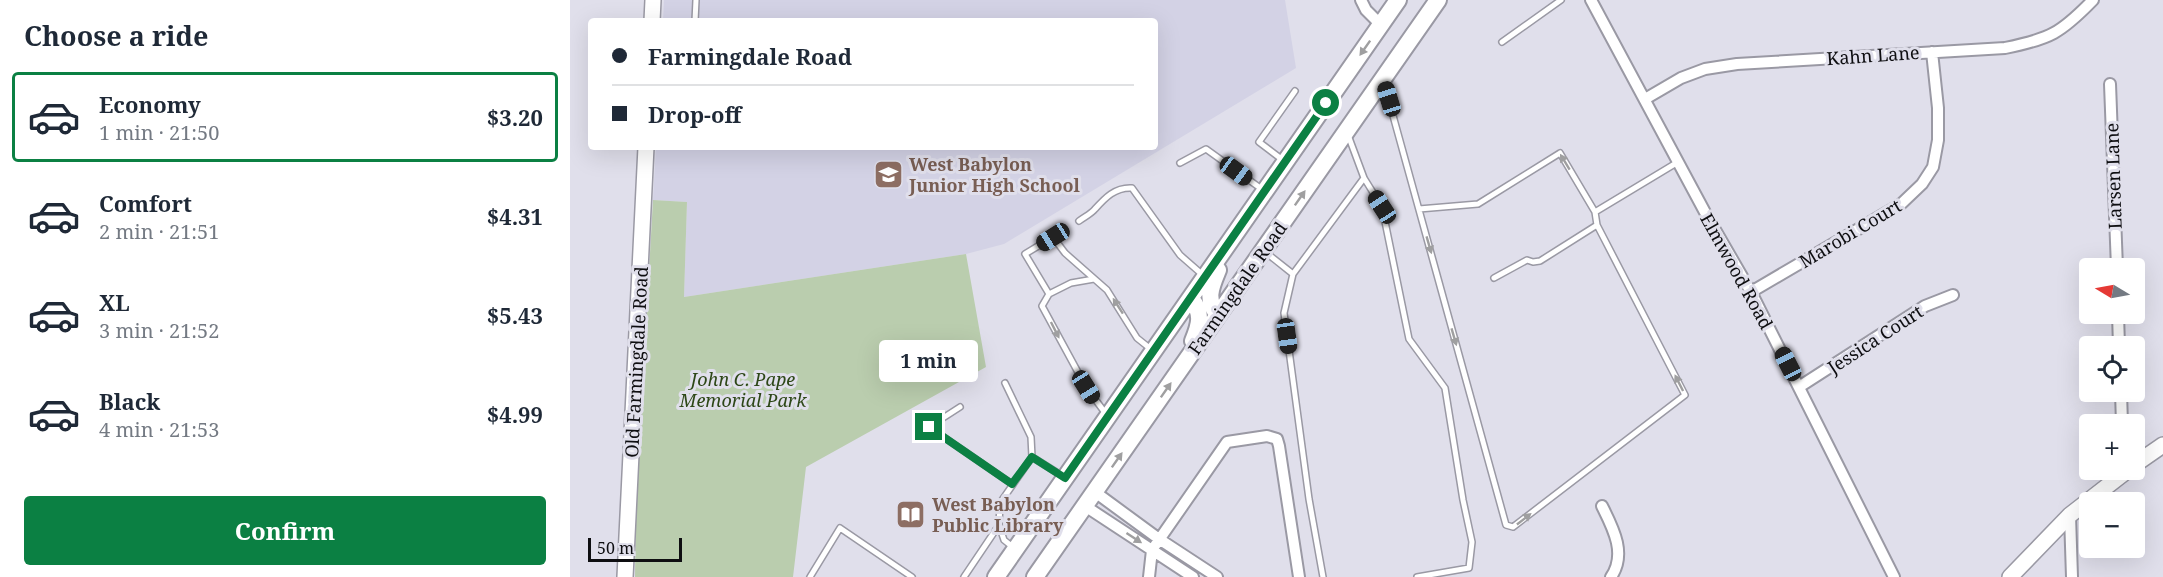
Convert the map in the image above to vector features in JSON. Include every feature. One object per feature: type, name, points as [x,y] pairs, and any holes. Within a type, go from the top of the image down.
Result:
[{"type":"main road","name":"Farmingdale Road","points":[[996,577],[1398,0]]},
{"type":"main road","points":[[1411,39],[1427,0]]},
{"type":"main road","name":"Farmingdale Road","points":[[1035,577],[1438,0]]},
{"type":"main road","points":[[1218,315],[1212,307],[1209,296],[1227,246]]},
{"type":"main road","points":[[1182,367],[1200,318],[1198,308],[1191,298]]},
{"type":"street","points":[[652,18],[653,0]]},
{"type":"street","points":[[1361,0],[1366,10],[1381,25]]},
{"type":"street","name":"Elmwood Road","points":[[1591,0],[1751,292],[1894,577]]},
{"type":"street","name":"Kahn Lane","points":[[1645,99],[1682,78],[1706,69],[1737,64],[2005,48],[2030,43],[2052,36],[2073,21],[2093,0]]},
{"type":"street","name":"Marobi Court","points":[[1751,292],[1901,204],[1922,184],[1933,166],[1938,140],[1938,108],[1932,52]]},
{"type":"street","name":"Larsen Lane","points":[[2110,84],[2116,258]]},
{"type":"street","name":"Old Farmingdale Road","points":[[625,577],[646,150]]},
{"type":"street","name":"Jessica Court","points":[[1799,387],[1924,306],[1953,295]]},
{"type":"street","points":[[1149,577],[1152,550],[1227,442],[1267,436],[1276,439],[1279,446],[1299,577]]},
{"type":"street","points":[[2145,458],[2163,446]]},
{"type":"street","points":[[2010,577],[2070,515],[2114,480]]},
{"type":"street","points":[[1095,492],[1159,539],[1217,577]]},
{"type":"street","points":[[1085,506],[1192,577]]},
{"type":"street","points":[[1602,506],[1615,532],[1618,553],[1611,577]]},
{"type":"street","points":[[2070,515],[2072,577]]},
{"type":"lane","points":[[695,18],[696,0]]},
{"type":"lane","points":[[1502,42],[1561,0]]},
{"type":"lane","points":[[1383,78],[1419,209],[1506,525],[1513,527],[1685,395],[1597,225],[1595,212],[1560,153],[1478,204],[1419,209]]},
{"type":"lane","points":[[1285,162],[1259,142],[1295,92]]},
{"type":"lane","points":[[1346,131],[1364,178],[1382,207],[1409,339],[1445,388],[1472,542],[1469,568],[1417,577]]},
{"type":"lane","points":[[1180,163],[1206,149],[1264,191]]},
{"type":"lane","points":[[1595,212],[1678,162]]},
{"type":"lane","points":[[1323,577],[1309,499],[1284,313],[1293,274],[1364,178]]},
{"type":"lane","points":[[1079,221],[1095,210],[1103,199],[1116,190],[1132,188],[1180,255],[1205,277]]},
{"type":"lane","points":[[1494,278],[1527,260],[1540,261],[1597,225]]},
{"type":"lane","points":[[1049,294],[1025,255],[1053,237],[1065,253],[1107,290],[1137,338],[1154,351]]},
{"type":"lane","points":[[1263,250],[1293,274]]},
{"type":"lane","points":[[1094,279],[1071,283],[1049,294],[1042,306],[1086,387],[1108,416]]},
{"type":"lane","points":[[1005,383],[1031,437],[1032,457],[1000,503],[999,525],[1005,540],[1016,549]]},
{"type":"lane","points":[[960,407],[929,427],[1012,484]]},
{"type":"lane","points":[[1032,457],[1065,478]]},
{"type":"lane","points":[[964,577],[999,525]]},
{"type":"lane","points":[[810,577],[840,528],[912,577]]},
{"type":"shaded area","name":"West Babylon Junior High School","points":[[664,0],[1285,0],[1296,68],[1004,244],[966,254],[684,297],[687,202],[653,200],[656,150],[1158,150],[1158,18],[663,18]]},
{"type":"green space","name":"John C. Pape Memorial Park","points":[[653,200],[687,202],[684,297],[966,254],[986,367],[806,467],[793,577],[635,577],[636,503]]},
{"type":"place","name":"West Babylon Junior High School","points":[[888,174]]},
{"type":"place","name":"West Babylon Public Library","points":[[911,514]]},
{"type":"route","points":[[929,427],[1012,484],[1032,457],[1065,478],[1326,103]]}]
